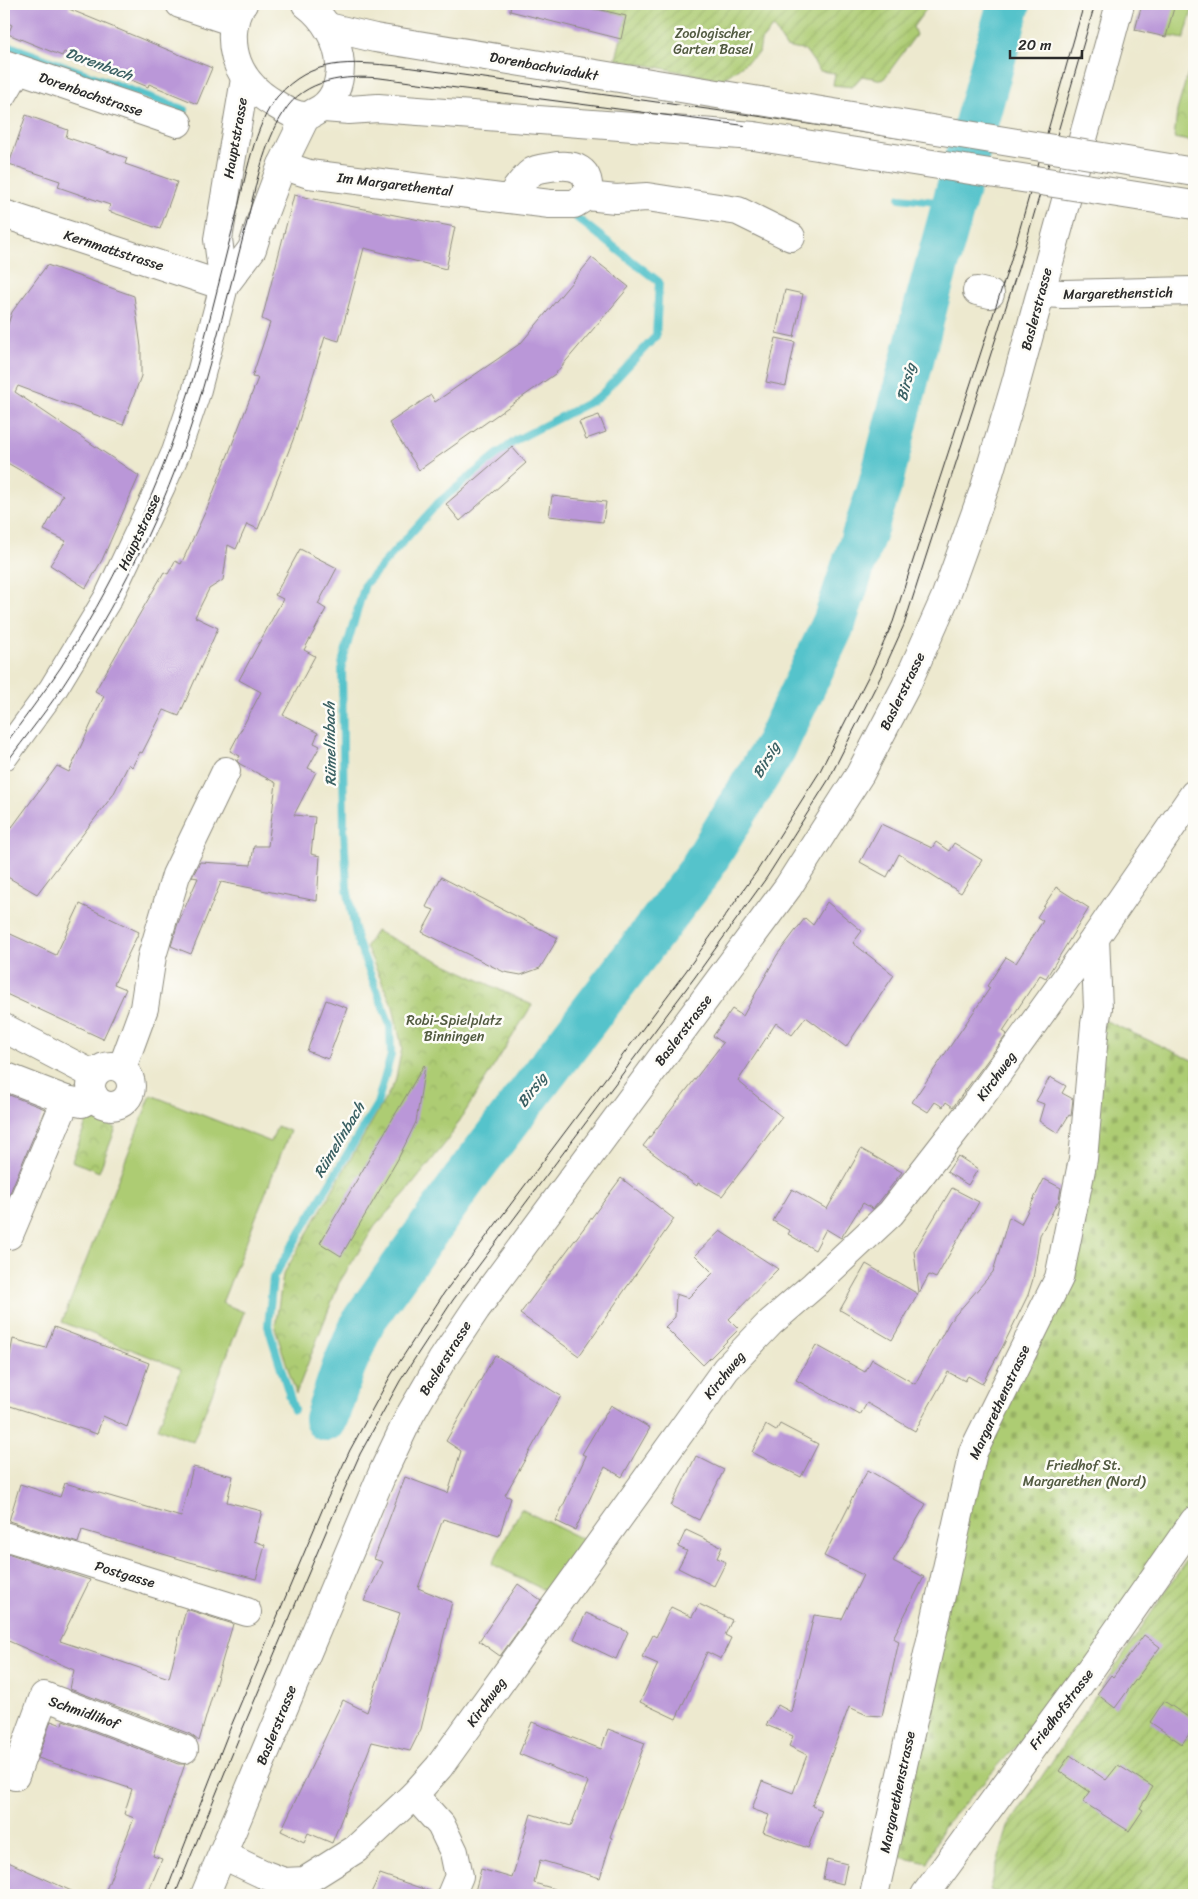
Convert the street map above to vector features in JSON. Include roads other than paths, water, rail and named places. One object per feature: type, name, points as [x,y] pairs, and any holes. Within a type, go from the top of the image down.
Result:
[{"type":"street","points":[[180,4],[238,13],[234,56],[245,79],[261,96],[292,114],[378,108],[754,136],[1194,205]]},
{"type":"street","points":[[306,4],[313,9],[328,27]]},
{"type":"street","name":"Baslerstrasse","points":[[205,1895],[383,1472],[410,1415],[442,1360],[476,1309],[788,887],[860,774],[906,686],[945,598],[985,487],[1086,132],[1120,4]]},
{"type":"street","name":"Dorenbachviadukt","points":[[328,27],[375,38],[1194,172]]},
{"type":"street","name":"Hauptstrasse","points":[[224,286],[252,249],[282,165],[315,112],[332,97],[340,78],[340,63],[328,27]]},
{"type":"street","points":[[4,93],[11,66]]},
{"type":"street","name":"Dorenbachstrasse","points":[[11,66],[178,123]]},
{"type":"street","name":"Hauptstrasse","points":[[4,756],[53,689],[108,598],[176,452],[196,393],[224,286],[218,239],[245,79]]},
{"type":"street","name":"Im Margarethental","points":[[282,165],[309,174],[550,204],[574,204],[587,196],[616,199],[647,197],[738,211],[791,237]]},
{"type":"street","points":[[509,199],[533,171],[564,165],[580,168],[588,179],[589,189],[587,196]]},
{"type":"street","name":"Kernmattstrasse","points":[[4,214],[224,286]]},
{"type":"street","name":"Margarethenstich","points":[[1041,292],[1063,294],[1194,291]]},
{"type":"street","points":[[122,1068],[144,1008],[152,956],[176,875],[226,771]]},
{"type":"street","name":"Kirchweg","points":[[223,1855],[284,1882],[305,1881],[356,1849],[414,1795],[439,1767],[726,1369],[770,1323],[891,1213],[974,1106],[1095,938],[1194,794]]},
{"type":"street","name":"Margarethenstrasse","points":[[874,1895],[973,1452],[1058,1278],[1084,1159],[1095,1024],[1098,1008],[1095,938]]},
{"type":"street","points":[[4,1076],[66,1100],[82,1104],[94,1086],[101,1068],[111,1066],[122,1068],[130,1076],[132,1088],[124,1102],[107,1106],[100,1102],[94,1086],[6,1036]]},
{"type":"street","points":[[9,1235],[66,1100]]},
{"type":"street","name":"Friedhofstrasse","points":[[925,1895],[1092,1667],[1194,1521]]},
{"type":"street","name":"Postgasse","points":[[4,1536],[247,1612]]},
{"type":"street","name":"Schmidlihof","points":[[4,1771],[15,1776],[44,1696],[184,1749]]},
{"type":"street","points":[[414,1795],[441,1824],[454,1852],[459,1876],[451,1895]]},
{"type":"waterway","name":"Birsig","points":[[326,1419],[344,1366],[364,1320],[473,1167],[697,875],[774,749],[834,623],[880,486],[927,301],[1009,4]]},
{"type":"waterway","name":"Dorenbach","points":[[4,44],[185,110]]},
{"type":"waterway","name":"Dorenbach","points":[[900,198],[953,204]]},
{"type":"waterway","name":"Rümelinbach","points":[[294,1410],[268,1326],[273,1278],[377,1104],[391,1055],[390,1025],[357,940],[347,888],[344,829],[342,663],[365,584],[439,502],[518,439],[598,398],[656,336],[659,282],[577,218]]},
{"type":"tram line","points":[[165,1895],[229,1731],[323,1508],[350,1450],[391,1375],[444,1293],[686,971],[757,871],[819,773],[871,671],[893,622],[1010,263],[1084,4]]},
{"type":"tram line","points":[[175,1895],[334,1513],[360,1454],[400,1381],[453,1300],[695,977],[767,877],[829,779],[881,676],[904,625],[1019,266],[1095,4]]},
{"type":"tram line","points":[[4,746],[61,667],[79,637],[113,577],[143,514],[170,449],[197,365],[247,168],[257,137],[269,108],[277,97],[290,84],[304,75],[333,65],[398,66],[757,116],[1194,184]]},
{"type":"tram line","points":[[4,766],[54,698],[91,642],[110,609],[162,504],[201,394],[265,152],[277,125],[292,101],[314,86],[353,77],[380,78],[756,127],[1194,195]]},
{"type":"park label","name":"Zoologischer Garten Basel","points":[[713,42]]},
{"type":"park label","name":"Robi-Spielplatz Binningen","points":[[454,1028]]},
{"type":"park label","name":"Friedhof St. Margarethen (Nord)","points":[[1084,1474]]}]
